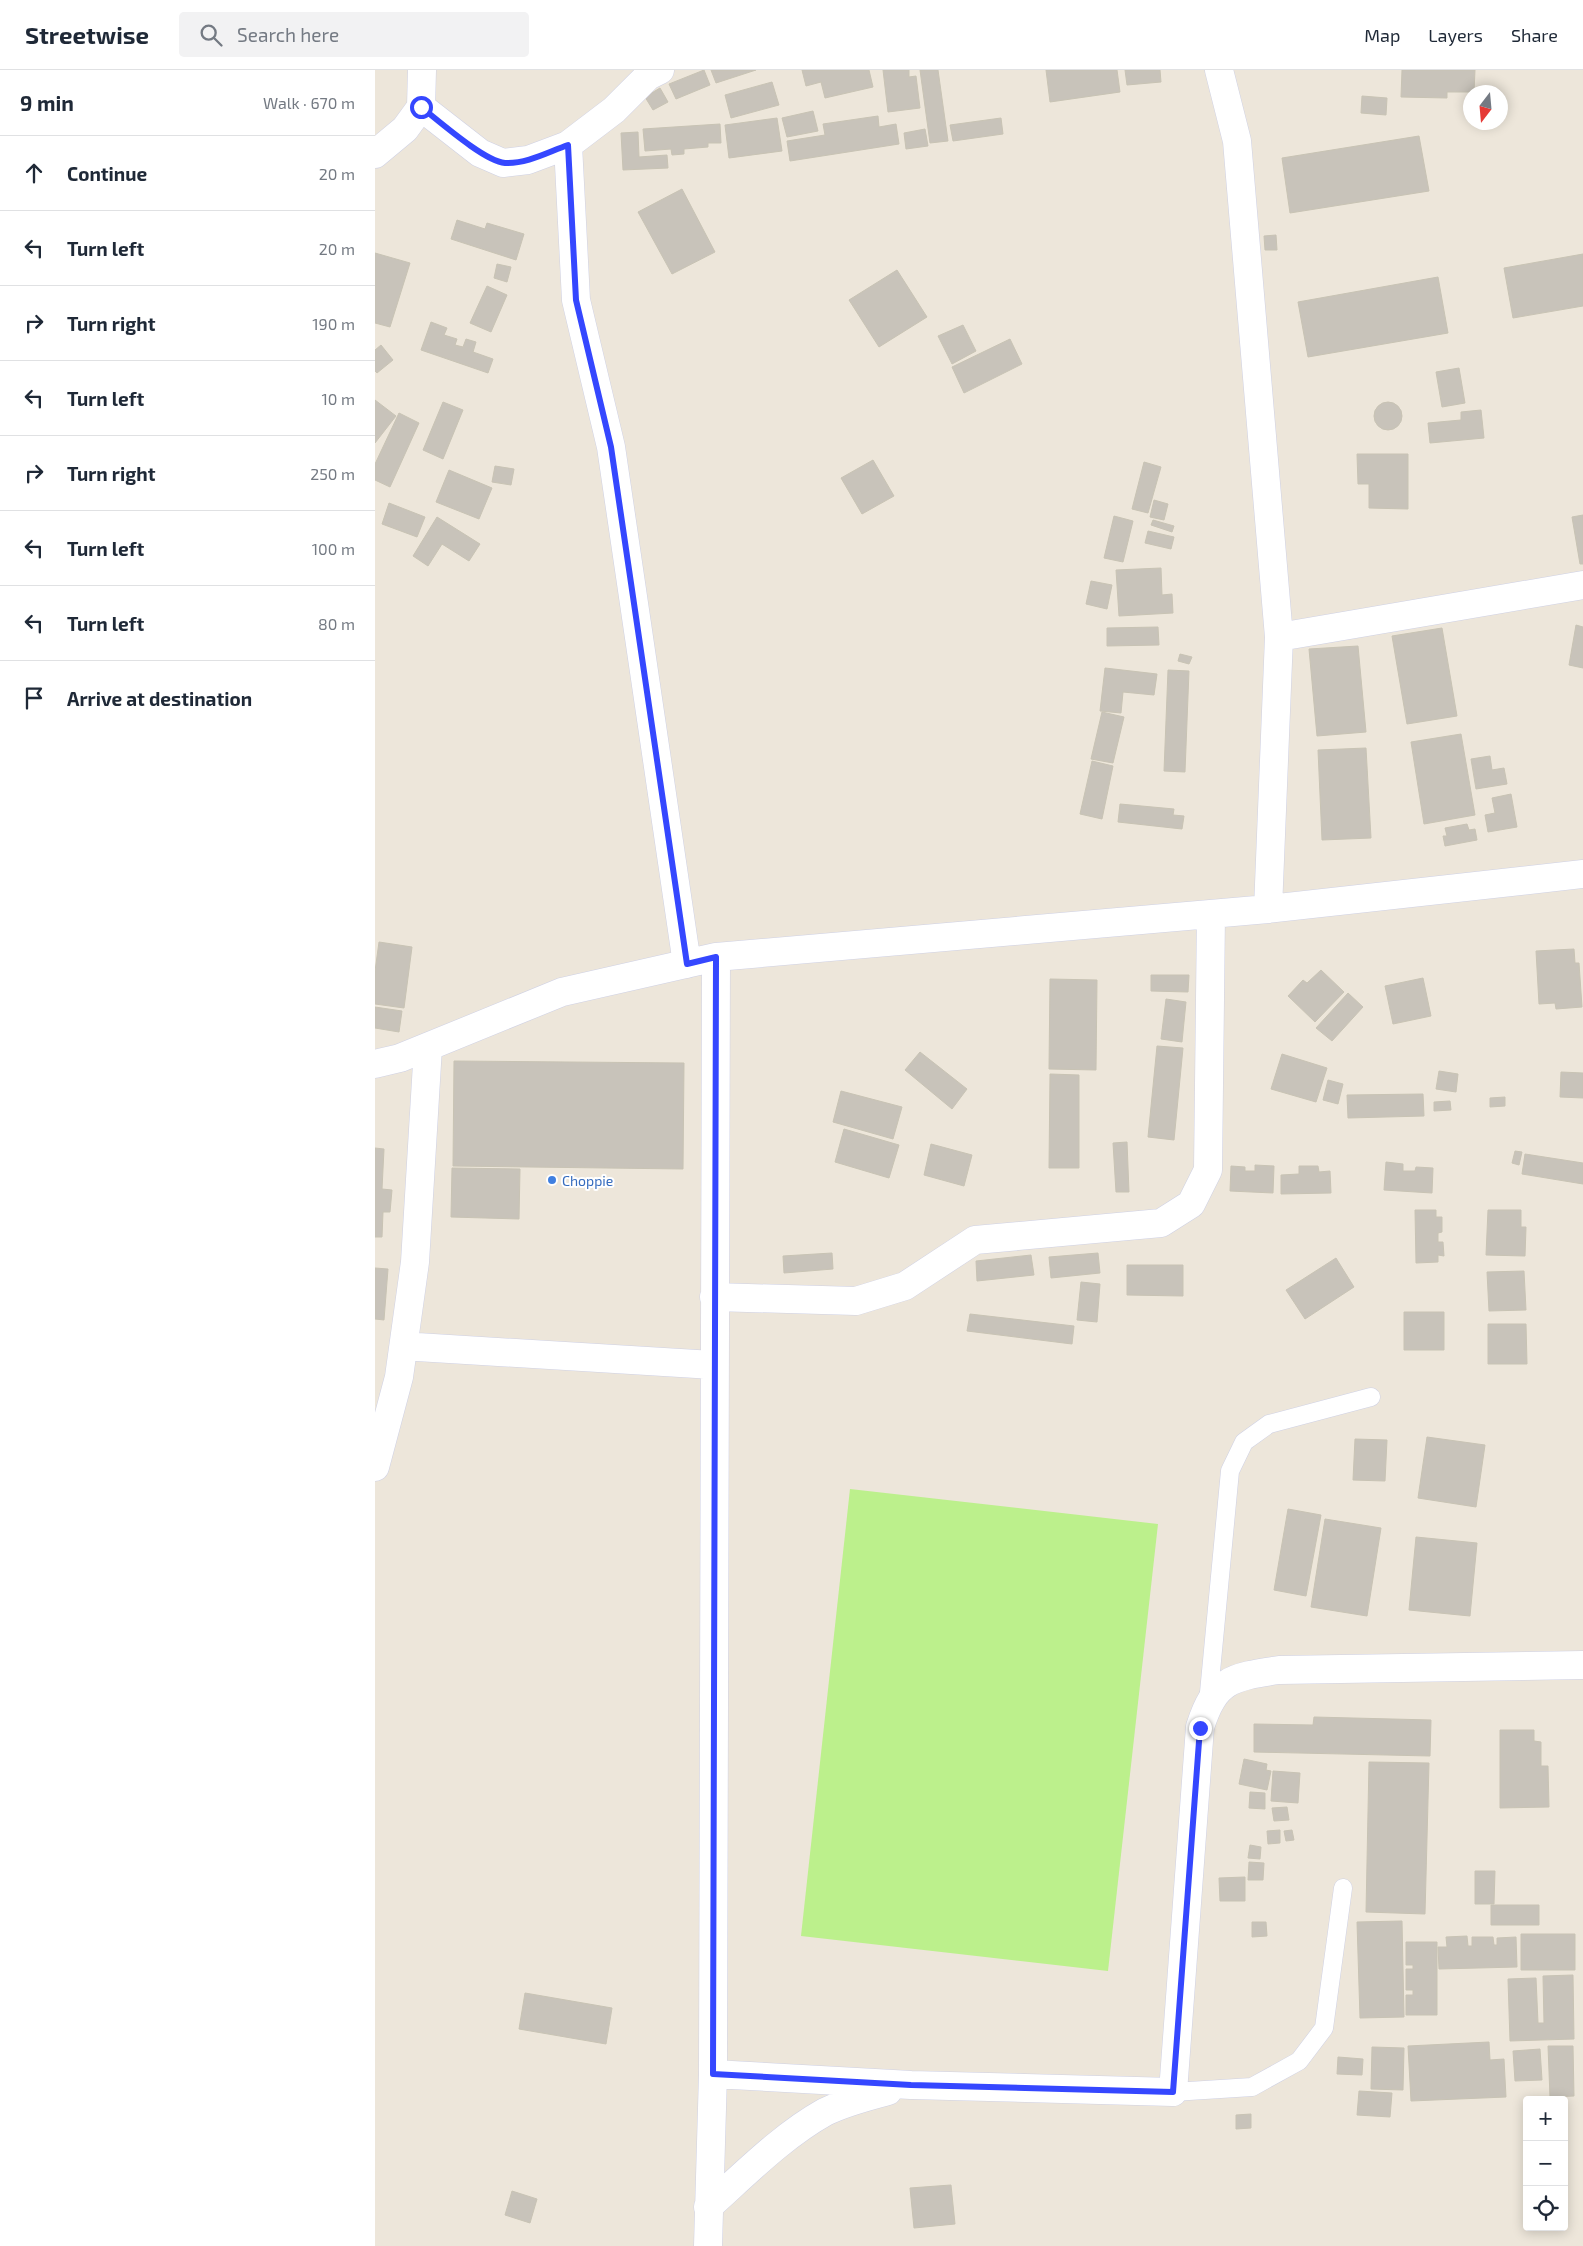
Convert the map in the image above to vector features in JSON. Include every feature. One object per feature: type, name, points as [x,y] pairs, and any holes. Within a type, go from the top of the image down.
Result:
[{"type":"street","points":[[375,154],[405,128],[421,107],[422,70]]},
{"type":"street","points":[[421,107],[480,152],[503,163],[528,160],[568,145],[614,110],[648,76],[660,70]]},
{"type":"street","points":[[1219,70],[1237,140],[1279,637],[1268,909]]},
{"type":"street","points":[[568,145],[576,300],[611,447],[687,964]]},
{"type":"street","points":[[1279,637],[1583,585]]},
{"type":"street","points":[[375,1064],[400,1058],[562,992],[716,957],[1268,909],[1583,874]]},
{"type":"street","points":[[714,1298],[856,1301],[905,1286],[975,1240],[1161,1223],[1191,1204],[1208,1170],[1211,914]]},
{"type":"street","points":[[708,2246],[713,2074],[713,1365],[716,957]]},
{"type":"street","points":[[375,1467],[399,1377],[415,1262],[428,1047]]},
{"type":"street","points":[[417,1347],[713,1365]]},
{"type":"street","points":[[713,2074],[911,2085],[1173,2092],[1200,1728],[1208,1703],[1219,1688],[1247,1675],[1279,1670],[1583,1665]]},
{"type":"street","points":[[709,2207],[787,2138],[825,2112],[854,2100],[911,2085]]},
{"type":"lane","points":[[1208,1703],[1230,1471],[1244,1442],[1269,1424],[1371,1397]]},
{"type":"lane","points":[[1173,2092],[1252,2087],[1299,2061],[1324,2028],[1343,1888]]},
{"type":"green space","points":[[850,1489],[1158,1524],[1108,1971],[801,1936]]},
{"type":"building","points":[[704,70],[710,85],[676,99],[669,84]]},
{"type":"building","points":[[711,70],[756,70],[716,83]]},
{"type":"building","points":[[802,70],[869,70],[873,87],[825,98],[821,82],[806,86]]},
{"type":"building","points":[[883,70],[909,70],[909,77],[916,76],[920,108],[888,112]]},
{"type":"building","points":[[920,70],[938,70],[948,141],[930,143]]},
{"type":"building","points":[[1046,70],[1117,70],[1120,92],[1050,102]]},
{"type":"building","points":[[1125,70],[1160,70],[1161,82],[1127,85]]},
{"type":"building","points":[[1402,70],[1475,70],[1474,85],[1463,85],[1463,92],[1447,92],[1447,98],[1401,97]]},
{"type":"building","points":[[772,82],[779,105],[731,118],[725,95]]},
{"type":"building","points":[[660,88],[668,102],[653,110],[645,97]]},
{"type":"building","points":[[1362,96],[1387,98],[1386,115],[1361,113]]},
{"type":"building","points":[[813,111],[818,131],[787,137],[782,118]]},
{"type":"building","points":[[878,116],[879,127],[896,124],[899,144],[790,161],[787,141],[825,135],[823,124]]},
{"type":"building","points":[[777,118],[782,151],[729,158],[725,125]]},
{"type":"building","points":[[1001,118],[1003,134],[953,141],[950,125]]},
{"type":"building","points":[[720,124],[721,143],[708,143],[708,147],[684,149],[684,154],[672,155],[671,149],[645,151],[643,129]]},
{"type":"building","points":[[925,129],[928,146],[906,149],[904,133]]},
{"type":"building","points":[[638,132],[639,157],[667,155],[668,168],[623,170],[621,133]]},
{"type":"building","points":[[1419,136],[1429,191],[1290,213],[1282,158]]},
{"type":"building","points":[[682,189],[715,252],[672,274],[638,212]]},
{"type":"building","points":[[457,220],[485,229],[487,223],[524,234],[516,260],[451,239]]},
{"type":"building","points":[[1276,235],[1277,250],[1265,250],[1264,236]]},
{"type":"building","points":[[375,253],[410,263],[390,327],[375,323]]},
{"type":"building","points":[[1583,254],[1583,306],[1513,318],[1504,268]]},
{"type":"building","points":[[497,264],[511,267],[507,282],[494,278]]},
{"type":"building","points":[[897,270],[927,317],[879,347],[849,300]]},
{"type":"building","points":[[1438,277],[1448,333],[1308,357],[1298,302]]},
{"type":"building","points":[[487,286],[507,295],[491,332],[470,323]]},
{"type":"building","points":[[431,322],[447,328],[444,335],[457,339],[455,345],[463,347],[466,339],[476,342],[473,352],[493,359],[488,373],[421,350]]},
{"type":"building","points":[[963,325],[976,351],[952,364],[938,336]]},
{"type":"building","points":[[1010,339],[1022,364],[964,393],[952,367]]},
{"type":"building","points":[[381,345],[393,360],[377,373],[375,371],[375,350]]},
{"type":"building","points":[[1459,368],[1465,403],[1442,407],[1436,372]]},
{"type":"building","points":[[375,400],[396,416],[375,443]]},
{"type":"building","points":[[443,402],[463,410],[443,459],[423,450]]},
{"type":"building","points":[[1388,402],[1398,406],[1402,416],[1398,426],[1388,430],[1378,426],[1374,416],[1378,406]]},
{"type":"building","points":[[1481,410],[1484,438],[1430,443],[1428,423],[1461,420],[1461,412]]},
{"type":"building","points":[[399,413],[419,423],[390,487],[375,480],[375,464]]},
{"type":"building","points":[[1357,454],[1408,454],[1408,509],[1369,508],[1369,484],[1358,484]]},
{"type":"building","points":[[873,460],[894,496],[862,514],[841,478]]},
{"type":"building","points":[[1144,462],[1161,467],[1148,513],[1132,509]]},
{"type":"building","points":[[495,466],[514,469],[511,485],[492,482]]},
{"type":"building","points":[[449,470],[492,488],[479,519],[436,502]]},
{"type":"building","points":[[1154,500],[1168,504],[1164,520],[1150,517]]},
{"type":"building","points":[[389,503],[425,517],[417,537],[382,524]]},
{"type":"building","points":[[1583,515],[1583,564],[1580,564],[1572,517]]},
{"type":"building","points":[[1114,516],[1133,521],[1123,562],[1104,558]]},
{"type":"building","points":[[437,517],[480,544],[469,561],[442,544],[428,566],[413,556]]},
{"type":"building","points":[[1153,520],[1174,526],[1172,532],[1151,525]]},
{"type":"building","points":[[1148,531],[1174,537],[1171,549],[1145,543]]},
{"type":"building","points":[[1161,568],[1162,595],[1172,594],[1173,613],[1119,616],[1116,570]]},
{"type":"building","points":[[1091,581],[1112,585],[1107,609],[1086,604]]},
{"type":"building","points":[[1576,625],[1583,627],[1583,668],[1569,665]]},
{"type":"building","points":[[1158,627],[1159,645],[1107,646],[1107,628]]},
{"type":"building","points":[[1442,628],[1457,716],[1407,724],[1392,636]]},
{"type":"building","points":[[1358,646],[1366,732],[1317,736],[1309,649]]},
{"type":"building","points":[[1180,654],[1192,657],[1189,664],[1178,661]]},
{"type":"building","points":[[1105,668],[1157,674],[1154,695],[1123,692],[1121,713],[1100,711]]},
{"type":"building","points":[[1168,670],[1189,671],[1185,772],[1164,771]]},
{"type":"building","points":[[1102,712],[1124,717],[1113,763],[1091,759]]},
{"type":"building","points":[[1461,734],[1475,815],[1424,824],[1411,742]]},
{"type":"building","points":[[1366,748],[1371,838],[1322,840],[1318,750]]},
{"type":"building","points":[[1490,756],[1492,770],[1504,768],[1507,784],[1476,789],[1471,759]]},
{"type":"building","points":[[1092,761],[1113,766],[1102,819],[1080,814]]},
{"type":"building","points":[[1511,794],[1517,827],[1488,832],[1485,815],[1495,813],[1492,798]]},
{"type":"building","points":[[1120,804],[1174,809],[1173,815],[1184,816],[1182,829],[1118,822]]},
{"type":"building","points":[[1467,824],[1469,830],[1475,829],[1477,840],[1445,846],[1443,836],[1447,836],[1445,828]]},
{"type":"building","points":[[379,942],[412,947],[404,1008],[375,1004],[375,971]]},
{"type":"building","points":[[1574,949],[1575,963],[1579,963],[1582,1007],[1556,1009],[1555,1003],[1539,1004],[1536,951]]},
{"type":"building","points":[[1321,970],[1344,992],[1315,1022],[1288,996],[1303,980],[1307,983]]},
{"type":"building","points":[[1151,975],[1189,975],[1188,992],[1151,991]]},
{"type":"building","points":[[1423,978],[1431,1016],[1393,1024],[1385,986]]},
{"type":"building","points":[[1050,979],[1097,980],[1096,1070],[1049,1069]]},
{"type":"building","points":[[1348,993],[1363,1007],[1332,1041],[1316,1028]]},
{"type":"building","points":[[1166,999],[1186,1002],[1182,1042],[1161,1039]]},
{"type":"building","points":[[375,1007],[402,1011],[399,1032],[375,1028]]},
{"type":"building","points":[[1157,1046],[1183,1048],[1174,1140],[1148,1137]]},
{"type":"building","points":[[920,1052],[967,1089],[952,1109],[905,1070]]},
{"type":"building","points":[[1282,1054],[1327,1068],[1316,1102],[1271,1089]]},
{"type":"building","points":[[454,1061],[684,1063],[683,1169],[453,1166]]},
{"type":"building","points":[[1439,1071],[1458,1074],[1456,1092],[1436,1089]]},
{"type":"building","points":[[1561,1072],[1583,1073],[1583,1098],[1560,1097]]},
{"type":"building","points":[[1050,1074],[1079,1075],[1079,1168],[1049,1168]]},
{"type":"building","points":[[1328,1080],[1343,1084],[1338,1104],[1323,1100]]},
{"type":"building","points":[[841,1091],[902,1107],[893,1139],[833,1122]]},
{"type":"building","points":[[1423,1094],[1424,1116],[1348,1118],[1347,1095]]},
{"type":"building","points":[[1505,1097],[1505,1106],[1490,1107],[1490,1098]]},
{"type":"building","points":[[1450,1101],[1451,1110],[1434,1111],[1434,1102]]},
{"type":"building","points":[[844,1129],[899,1145],[889,1178],[835,1162]]},
{"type":"building","points":[[1127,1142],[1129,1192],[1116,1192],[1113,1143]]},
{"type":"building","points":[[931,1144],[972,1155],[964,1186],[924,1175]]},
{"type":"building","points":[[375,1148],[384,1149],[382,1189],[392,1190],[390,1212],[383,1212],[382,1237],[375,1237]]},
{"type":"building","points":[[1515,1151],[1522,1152],[1519,1165],[1512,1163]]},
{"type":"building","points":[[1525,1154],[1583,1163],[1583,1184],[1522,1174]]},
{"type":"building","points":[[1386,1162],[1403,1164],[1403,1171],[1415,1171],[1416,1167],[1433,1168],[1432,1193],[1384,1190]]},
{"type":"building","points":[[1255,1165],[1274,1166],[1273,1193],[1230,1191],[1231,1166],[1245,1167],[1245,1171],[1255,1171]]},
{"type":"building","points":[[1299,1166],[1318,1166],[1319,1172],[1330,1171],[1331,1193],[1281,1194],[1281,1175],[1299,1174]]},
{"type":"building","points":[[452,1168],[520,1169],[519,1219],[451,1217]]},
{"type":"building","points":[[1415,1210],[1436,1210],[1436,1217],[1442,1217],[1442,1232],[1438,1233],[1438,1242],[1443,1242],[1444,1256],[1438,1255],[1438,1262],[1416,1263]]},
{"type":"building","points":[[1488,1210],[1521,1210],[1521,1227],[1526,1227],[1525,1256],[1486,1255]]},
{"type":"building","points":[[832,1253],[833,1269],[784,1273],[783,1256]]},
{"type":"building","points":[[1098,1253],[1100,1273],[1051,1278],[1049,1257]]},
{"type":"building","points":[[1031,1255],[1034,1275],[977,1281],[976,1261]]},
{"type":"building","points":[[1336,1258],[1354,1287],[1305,1319],[1286,1290]]},
{"type":"building","points":[[1127,1265],[1183,1265],[1183,1296],[1127,1295]]},
{"type":"building","points":[[375,1268],[388,1269],[384,1320],[375,1319]]},
{"type":"building","points":[[1524,1271],[1526,1310],[1489,1311],[1487,1272]]},
{"type":"building","points":[[1081,1282],[1100,1284],[1097,1322],[1077,1320]]},
{"type":"building","points":[[1404,1312],[1444,1312],[1444,1350],[1404,1350]]},
{"type":"building","points":[[970,1314],[1074,1326],[1072,1344],[967,1331]]},
{"type":"building","points":[[1488,1324],[1526,1324],[1527,1364],[1488,1364]]},
{"type":"building","points":[[1427,1437],[1485,1445],[1476,1507],[1418,1498]]},
{"type":"building","points":[[1355,1439],[1387,1440],[1385,1481],[1353,1480]]},
{"type":"building","points":[[1288,1509],[1321,1515],[1306,1596],[1274,1590]]},
{"type":"building","points":[[1325,1519],[1381,1528],[1367,1616],[1311,1607]]},
{"type":"building","points":[[1416,1537],[1477,1543],[1470,1616],[1409,1610]]},
{"type":"building","points":[[1314,1717],[1431,1720],[1430,1756],[1254,1752],[1254,1724],[1313,1725]]},
{"type":"building","points":[[1500,1730],[1534,1730],[1534,1741],[1541,1742],[1541,1766],[1548,1766],[1549,1807],[1500,1808]]},
{"type":"building","points":[[1244,1759],[1267,1764],[1266,1770],[1271,1771],[1267,1790],[1239,1784]]},
{"type":"building","points":[[1369,1762],[1429,1763],[1425,1914],[1366,1912]]},
{"type":"building","points":[[1273,1771],[1300,1773],[1298,1803],[1271,1801]]},
{"type":"building","points":[[1250,1792],[1265,1793],[1265,1809],[1249,1808]]},
{"type":"building","points":[[1287,1807],[1289,1820],[1274,1821],[1272,1808]]},
{"type":"building","points":[[1280,1830],[1280,1843],[1268,1844],[1267,1831]]},
{"type":"building","points":[[1292,1830],[1294,1840],[1286,1841],[1284,1831]]},
{"type":"building","points":[[1250,1845],[1261,1847],[1260,1859],[1248,1858]]},
{"type":"building","points":[[1249,1862],[1264,1863],[1263,1880],[1248,1880]]},
{"type":"building","points":[[1475,1871],[1495,1871],[1494,1904],[1475,1904]]},
{"type":"building","points":[[1245,1877],[1245,1901],[1220,1901],[1219,1878]]},
{"type":"building","points":[[1491,1905],[1539,1905],[1539,1925],[1491,1925]]},
{"type":"building","points":[[1402,1921],[1404,2017],[1360,2018],[1357,1922]]},
{"type":"building","points":[[1252,1922],[1266,1922],[1267,1936],[1252,1937]]},
{"type":"building","points":[[1521,1934],[1575,1934],[1575,1970],[1521,1970]]},
{"type":"building","points":[[1467,1936],[1468,1946],[1472,1946],[1472,1937],[1493,1937],[1494,1945],[1497,1945],[1497,1938],[1516,1937],[1517,1967],[1439,1969],[1438,1947],[1447,1947],[1446,1937]]},
{"type":"building","points":[[1406,1942],[1437,1942],[1437,2015],[1406,2015],[1406,1995],[1413,1995],[1413,1990],[1406,1990],[1406,1969],[1413,1969],[1413,1965],[1406,1965]]},
{"type":"building","points":[[1573,1975],[1574,2039],[1510,2041],[1508,1979],[1536,1978],[1538,2023],[1544,2023],[1543,1976]]},
{"type":"building","points":[[525,1993],[612,2008],[606,2044],[519,2029]]},
{"type":"building","points":[[1489,2042],[1490,2060],[1504,2059],[1506,2097],[1411,2101],[1408,2046]]},
{"type":"building","points":[[1548,2046],[1573,2046],[1574,2096],[1550,2096]]},
{"type":"building","points":[[1372,2047],[1404,2048],[1403,2090],[1371,2089]]},
{"type":"building","points":[[1540,2049],[1542,2080],[1515,2081],[1513,2051]]},
{"type":"building","points":[[1338,2057],[1363,2059],[1362,2075],[1337,2074]]},
{"type":"building","points":[[1359,2091],[1392,2093],[1390,2117],[1357,2115]]},
{"type":"building","points":[[1251,2114],[1251,2128],[1236,2129],[1236,2115]]},
{"type":"building","points":[[951,2185],[955,2224],[914,2228],[910,2188]]},
{"type":"building","points":[[512,2191],[537,2199],[530,2223],[505,2215]]},
{"type":"place","name":"Choppie","points":[[552,1180]]},
{"type":"route","points":[[421,107],[480,152],[503,163],[528,160],[568,145],[576,300],[611,447],[687,964],[716,957],[713,1365],[713,2074],[911,2085],[1173,2092],[1183,1980],[1200,1728]]}]
